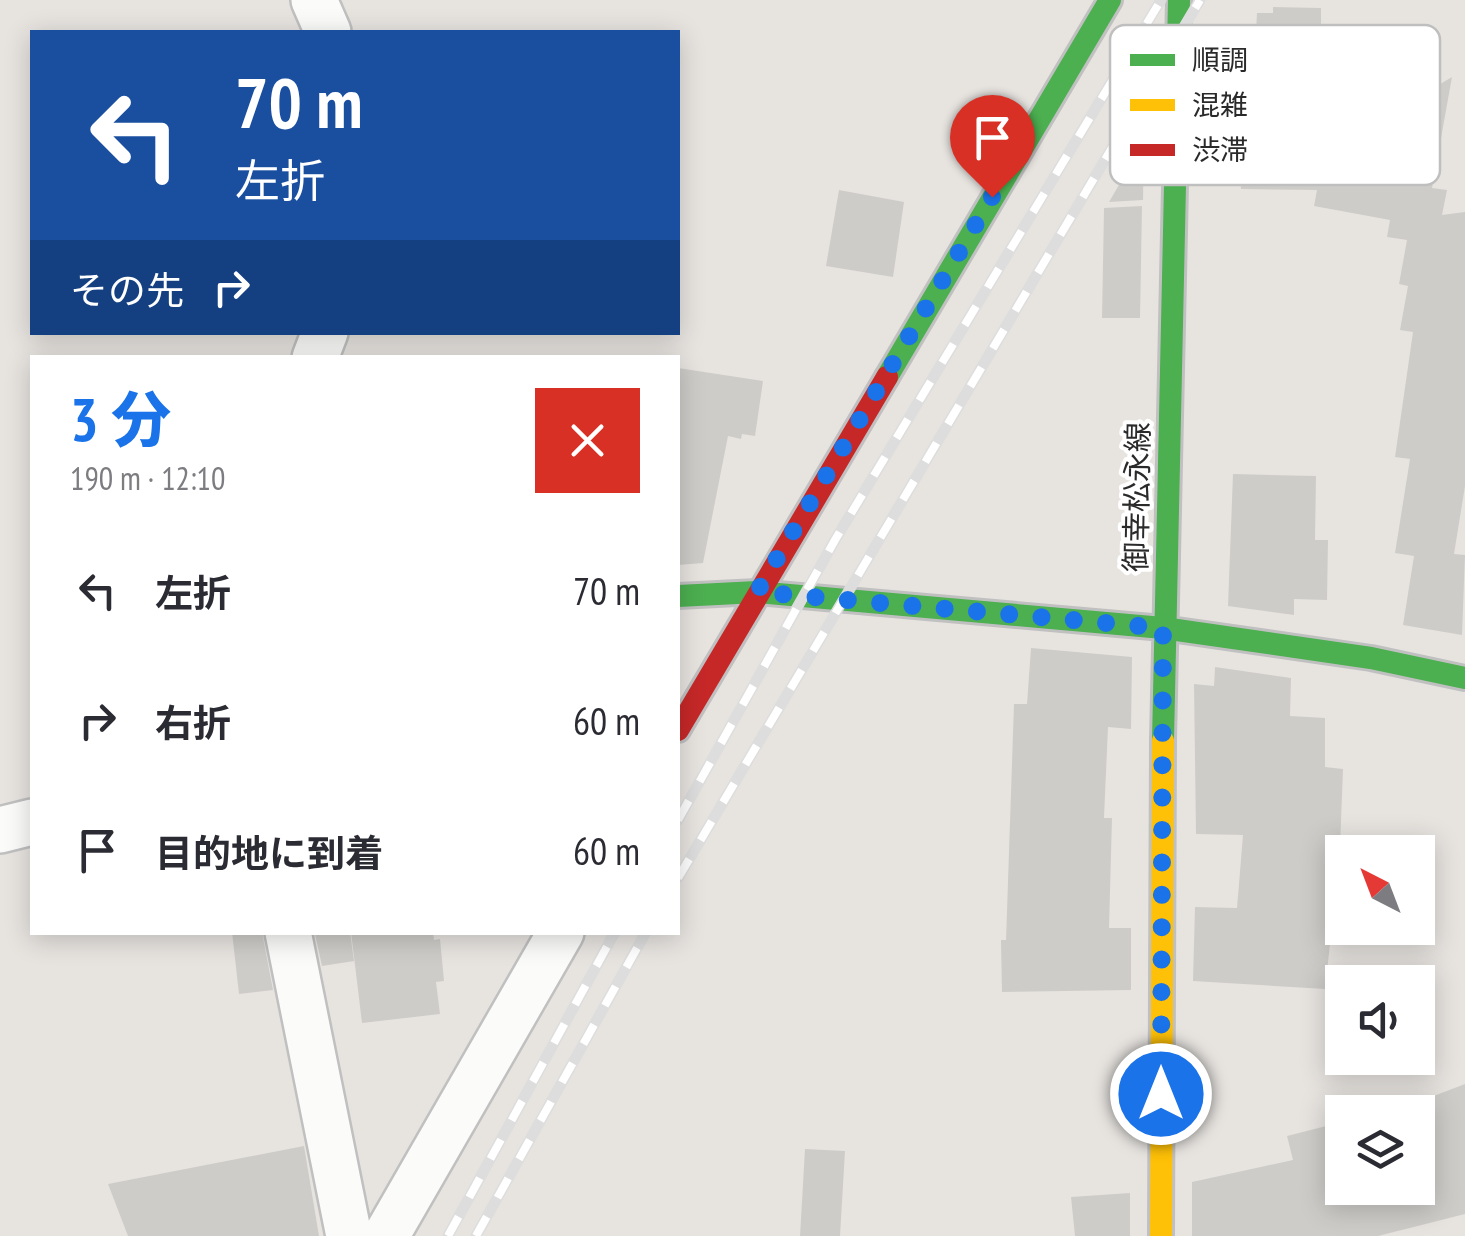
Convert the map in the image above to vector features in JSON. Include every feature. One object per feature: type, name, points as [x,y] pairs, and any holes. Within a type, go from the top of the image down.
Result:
[{"type":"street","points":[[314,0],[327,30]]},
{"type":"street","points":[[680,727],[1110,0]]},
{"type":"street","name":"御幸松永線","points":[[1178,25],[1179,0]]},
{"type":"street","name":"御幸松永線","points":[[1161,1236],[1163,628],[1174,185]]},
{"type":"street","points":[[680,596],[757,592],[1163,628],[1371,658],[1465,678]]},
{"type":"street","points":[[0,830],[30,822]]},
{"type":"street","points":[[289,935],[349,1236]]},
{"type":"street","points":[[386,1236],[559,935]]},
{"type":"building","points":[[1273,7],[1321,8],[1321,25],[1256,25],[1257,13],[1273,13]]},
{"type":"building","points":[[1452,77],[1440,144],[1440,84]]},
{"type":"building","points":[[1119,185],[1143,185],[1143,200],[1109,202]]},
{"type":"building","points":[[1241,185],[1433,185],[1432,188],[1447,190],[1442,215],[1465,212],[1465,486],[1454,554],[1465,555],[1462,635],[1403,625],[1414,556],[1395,553],[1410,459],[1395,457],[1413,332],[1400,330],[1408,286],[1399,284],[1407,240],[1387,237],[1390,220],[1314,206],[1317,190],[1241,189]]},
{"type":"building","points":[[839,190],[904,202],[893,277],[826,266]]},
{"type":"building","points":[[1142,206],[1140,318],[1102,318],[1104,208]]},
{"type":"building","points":[[680,368],[763,381],[755,436],[728,436],[703,563],[680,565]]},
{"type":"building","points":[[1233,474],[1316,476],[1315,540],[1328,540],[1327,600],[1294,599],[1294,615],[1228,606]]},
{"type":"building","points":[[1031,648],[1132,657],[1131,729],[1108,727],[1104,818],[1112,818],[1109,928],[1131,928],[1131,990],[1002,992],[1001,940],[1006,940],[1014,704],[1027,704]]},
{"type":"building","points":[[1215,667],[1291,678],[1290,716],[1325,718],[1325,767],[1343,769],[1341,835],[1325,835],[1325,945],[1330,945],[1325,989],[1193,981],[1195,907],[1237,908],[1243,835],[1196,834],[1194,684],[1214,686]]},
{"type":"building","points":[[232,935],[263,935],[273,990],[239,994]]},
{"type":"building","points":[[315,935],[350,935],[354,961],[322,966]]},
{"type":"building","points":[[351,935],[433,935],[434,940],[440,939],[444,981],[436,982],[440,1014],[362,1023]]},
{"type":"building","points":[[1465,1084],[1465,1214],[1378,1236],[1192,1236],[1192,1182],[1293,1160],[1287,1136],[1325,1126],[1325,1205],[1435,1205],[1435,1095]]},
{"type":"building","points":[[304,1146],[319,1236],[128,1236],[108,1184]]},
{"type":"building","points":[[805,1149],[845,1151],[840,1236],[800,1236]]},
{"type":"building","points":[[1130,1193],[1130,1236],[1075,1236],[1071,1197]]},
{"type":"railway","points":[[1146,25],[1161,0]]},
{"type":"railway","points":[[1185,25],[1200,0]]},
{"type":"railway","points":[[680,816],[835,540],[1110,84]]},
{"type":"railway","points":[[680,875],[1110,151]]},
{"type":"railway","points":[[448,1236],[613,935]]},
{"type":"railway","points":[[476,1236],[644,935]]},
{"type":"traffic: fast","points":[[887,377],[1110,0]]},
{"type":"traffic: fast","points":[[1178,25],[1179,0]]},
{"type":"traffic: fast","points":[[1163,741],[1175,185]]},
{"type":"traffic: fast","points":[[680,596],[757,592],[1163,628],[1371,658],[1465,678]]},
{"type":"traffic: slow","points":[[1161,1236],[1163,741]]},
{"type":"traffic: jam","points":[[680,727],[887,377]]},
{"type":"route","points":[[992,197],[757,592],[1163,628],[1161,1094]]}]
